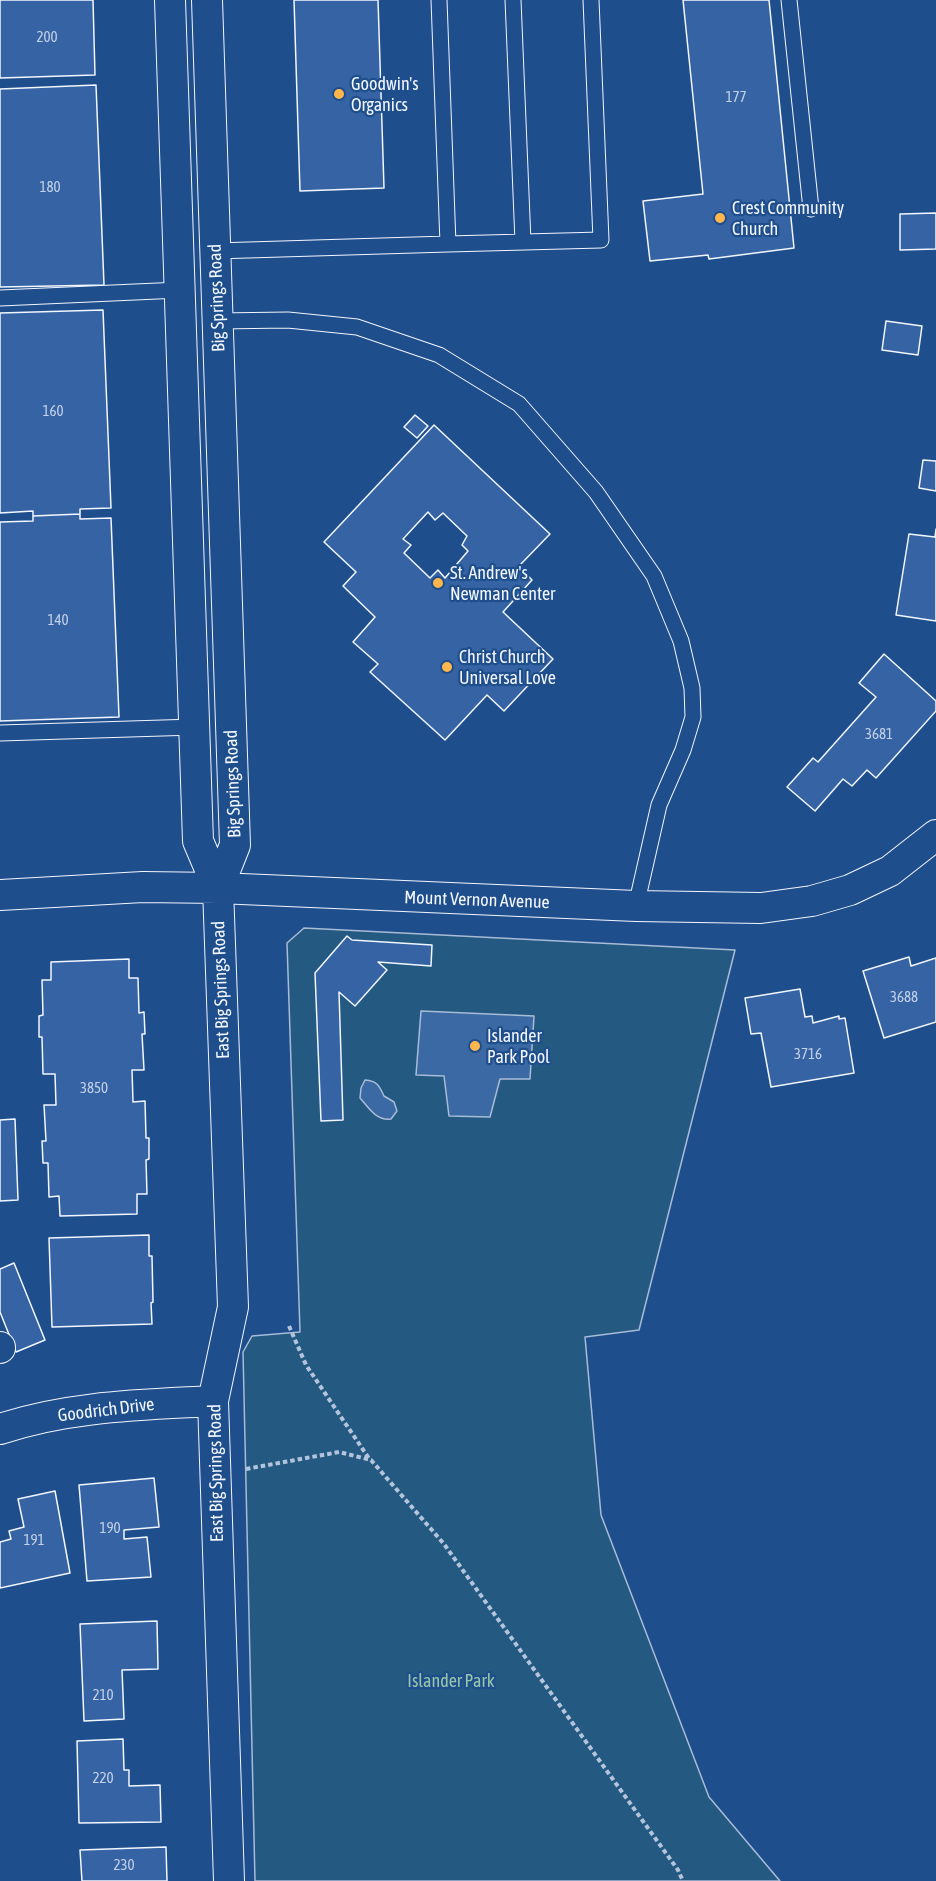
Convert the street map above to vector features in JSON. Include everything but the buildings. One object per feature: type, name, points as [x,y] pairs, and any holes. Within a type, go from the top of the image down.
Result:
[{"type":"street","name":"Big Springs Road","points":[[170,0],[198,840],[218,888]]},
{"type":"street","name":"Big Springs Road","points":[[207,0],[235,845],[218,888]]},
{"type":"street","name":"Mount Vernon Avenue","points":[[0,896],[143,887],[218,888],[636,906],[762,908],[812,901],[850,890],[890,871],[936,835]]},
{"type":"street","name":"East Big Springs Road","points":[[218,888],[233,1307],[213,1401],[229,1881]]},
{"type":"street","name":"Goodrich Drive","points":[[0,1429],[87,1409],[213,1401]]},
{"type":"lane","points":[[439,0],[448,244]]},
{"type":"lane","points":[[513,0],[523,242]]},
{"type":"lane","points":[[215,251],[601,240],[591,0]]},
{"type":"lane","points":[[789,0],[811,209]]},
{"type":"lane","points":[[0,298],[180,290]]},
{"type":"lane","points":[[218,321],[288,320],[357,327],[439,355],[519,404],[596,492],[654,576],[681,641],[692,688],[693,717],[683,750],[659,806],[636,906]]},
{"type":"lane","points":[[0,733],[195,727]]},
{"type":"path","points":[[289,1326],[306,1365],[371,1460],[444,1544],[678,1870],[683,1881]]},
{"type":"path","points":[[216,1475],[339,1452],[371,1460]]},
{"type":"green space","name":"Islander Park","points":[[304,928],[735,950],[639,1330],[585,1337],[601,1515],[709,1797],[780,1881],[255,1881],[243,1352],[252,1336],[300,1332],[287,943]]},
{"type":"shaded area","name":"Islander Park Pool","points":[[421,1011],[534,1016],[530,1079],[500,1079],[490,1117],[449,1116],[444,1076],[416,1075]]},
{"type":"shaded area","points":[[365,1080],[372,1081],[379,1086],[384,1096],[394,1102],[397,1111],[391,1119],[377,1116],[360,1098]]},
{"type":"place","name":"Goodwin's Organics","points":[[339,94]]},
{"type":"place","name":"Crest Community Church","points":[[720,218]]},
{"type":"place","name":"St. Andrew's Newman Center","points":[[438,583]]},
{"type":"place","name":"Christ Church Universal Love","points":[[447,667]]},
{"type":"place","name":"Islander Park Pool","points":[[475,1046]]}]
